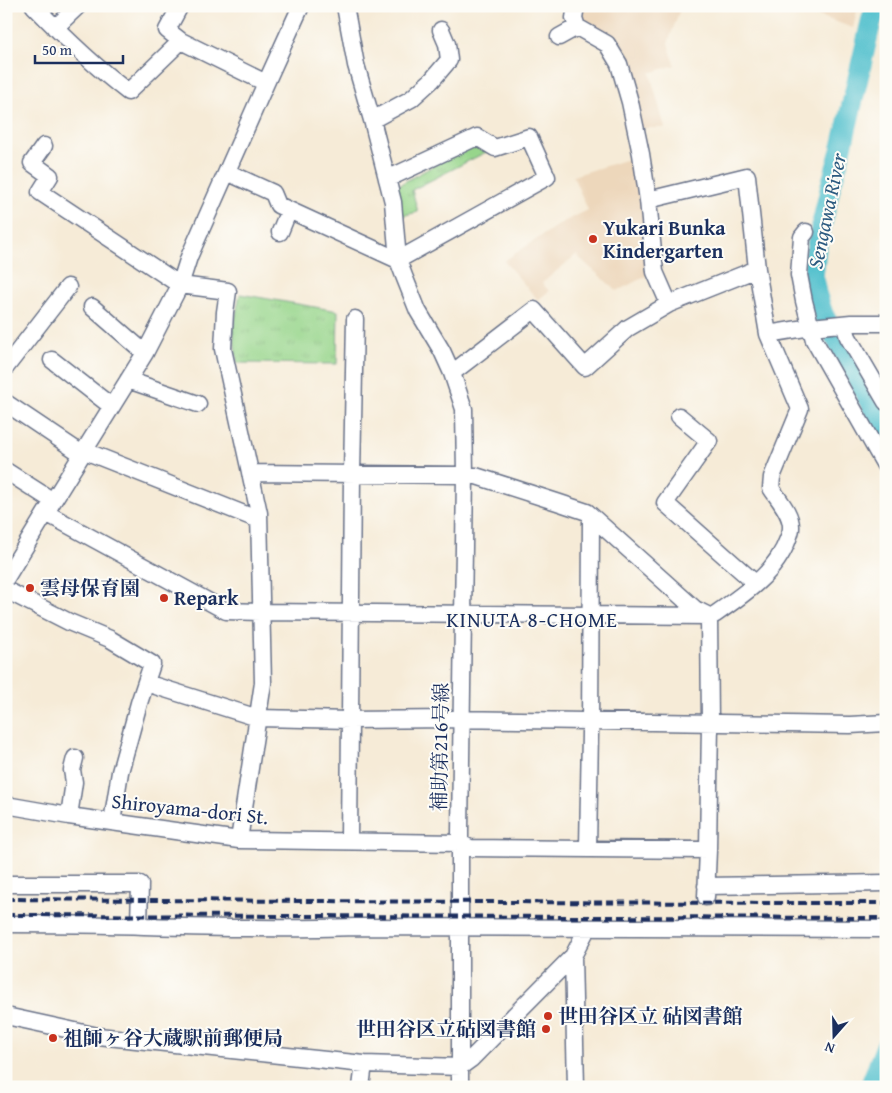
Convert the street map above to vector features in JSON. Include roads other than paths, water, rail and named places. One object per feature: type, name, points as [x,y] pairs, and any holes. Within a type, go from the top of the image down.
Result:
[{"type":"street","points":[[34,6],[103,73],[128,92],[181,40]]},
{"type":"street","points":[[55,28],[78,6]]},
{"type":"street","points":[[180,6],[167,30],[181,40],[266,83]]},
{"type":"street","points":[[6,578],[145,353],[180,285],[189,257],[301,6]]},
{"type":"street","name":"補助第216号線","points":[[345,6],[356,65],[393,202],[398,260],[418,311],[452,373],[464,409],[465,475],[459,928],[460,1087]]},
{"type":"street","points":[[576,6],[574,18],[576,27],[607,44],[619,64],[630,102],[641,154],[648,200],[654,272],[669,304]]},
{"type":"street","points":[[559,37],[576,27]]},
{"type":"street","points":[[372,120],[411,99],[432,80],[449,60],[447,44],[440,30]]},
{"type":"street","points":[[227,172],[273,193],[278,205],[398,260],[547,177],[529,137],[495,148],[477,137],[387,179]]},
{"type":"street","points":[[44,146],[32,163],[50,176],[40,192],[180,285],[228,291],[224,319],[223,349],[259,513],[263,683],[238,840]]},
{"type":"street","points":[[6,471],[49,507],[226,611],[714,615],[768,572],[779,558],[786,544],[792,529],[789,516],[771,488],[770,483],[800,409],[768,334],[757,269],[747,176],[648,200]]},
{"type":"street","points":[[280,232],[289,210]]},
{"type":"street","points":[[806,232],[802,238],[799,275],[804,302],[814,327],[814,340],[886,467]]},
{"type":"street","points":[[452,373],[534,310],[585,367],[628,328],[669,304],[757,269]]},
{"type":"street","points":[[6,367],[68,287]]},
{"type":"street","points":[[92,307],[145,353]]},
{"type":"street","points":[[349,841],[355,319]]},
{"type":"street","points":[[768,334],[851,323],[886,323]]},
{"type":"street","points":[[841,325],[886,402]]},
{"type":"street","points":[[52,360],[111,406]]},
{"type":"street","points":[[128,380],[198,404]]},
{"type":"street","points":[[6,404],[76,450],[90,453],[259,520]]},
{"type":"street","points":[[679,416],[709,441],[665,503],[755,583]]},
{"type":"street","points":[[250,473],[476,476],[586,512],[695,608],[709,616]]},
{"type":"street","points":[[588,849],[591,516]]},
{"type":"street","points":[[6,590],[69,622],[110,639],[152,664],[120,772],[112,822]]},
{"type":"street","points":[[709,616],[710,724],[706,891],[886,883]]},
{"type":"street","points":[[146,684],[258,718],[710,724],[850,725],[886,723]]},
{"type":"street","points":[[68,816],[74,782],[72,770],[75,758]]},
{"type":"street","name":"Shiroyama-dori St.","points":[[6,805],[68,816],[238,840],[460,843],[470,848],[708,850]]},
{"type":"street","points":[[6,884],[140,884],[139,926]]},
{"type":"street","points":[[6,924],[216,928],[886,929]]},
{"type":"street","points":[[6,1016],[98,1036],[364,1064],[460,1067],[471,1059],[573,956],[587,929]]},
{"type":"street","points":[[573,956],[576,1087]]},
{"type":"street","points":[[361,1087],[364,1064]]},
{"type":"waterway","name":"Sengawa River","points":[[876,6],[831,185],[816,250],[813,277],[823,314],[886,433]]},
{"type":"waterway","name":"Sengawa River","points":[[870,1087],[886,1046]]},
{"type":"railway","points":[[6,899],[886,903]]},
{"type":"railway","points":[[6,915],[886,918]]},
{"type":"place","name":"Yukari Bunka Kindergarten","points":[[593,239]]},
{"type":"place","name":"雲母保育園","points":[[30,588]]},
{"type":"place","name":"Repark","points":[[164,598]]},
{"type":"place","name":"世田谷区立 砧図書館","points":[[548,1016]]},
{"type":"place","name":"世田谷区立砧図書館","points":[[546,1029]]},
{"type":"place","name":"祖師ヶ谷大蔵駅前郵便局","points":[[53,1038]]},
{"type":"district","name":"KINUTA 8-CHOME","points":[[532,620]]}]
